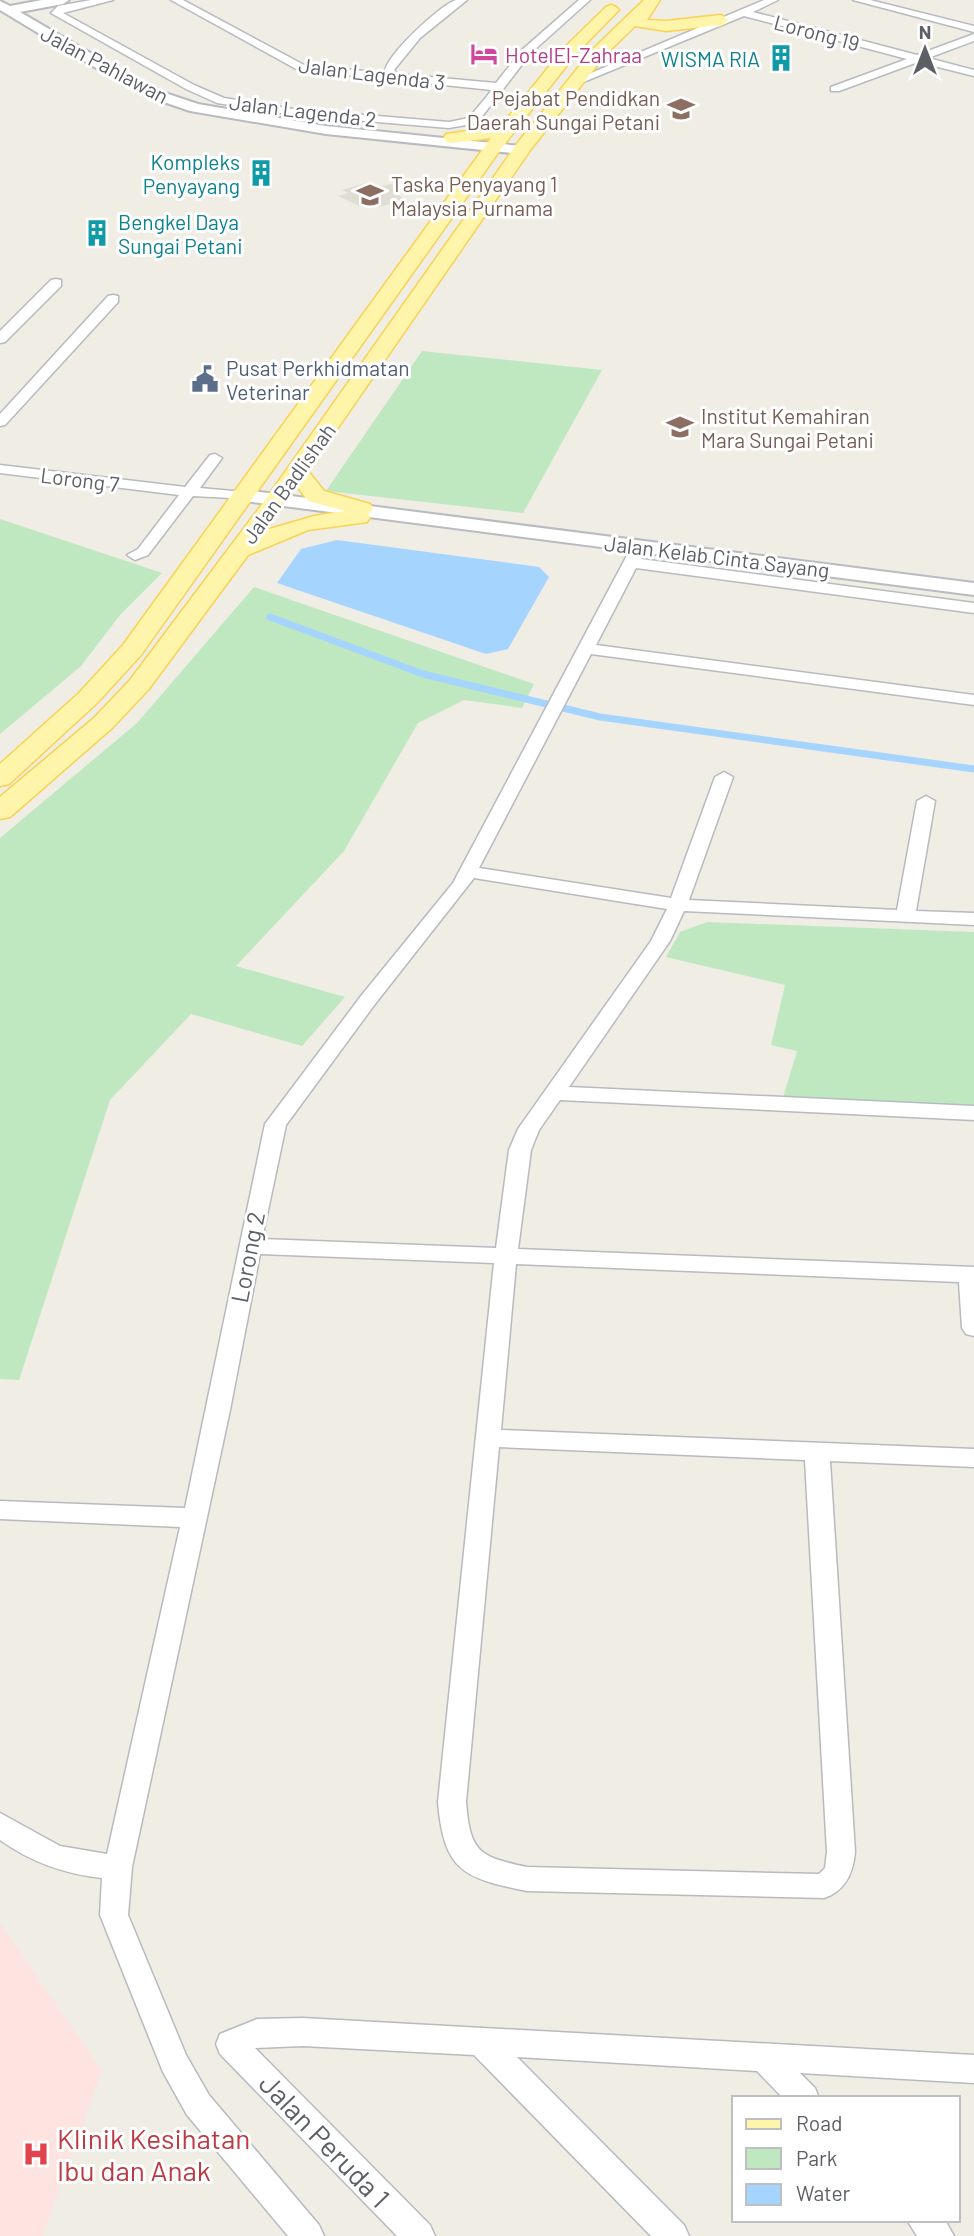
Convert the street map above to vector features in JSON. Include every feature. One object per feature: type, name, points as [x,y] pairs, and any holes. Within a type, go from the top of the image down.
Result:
[{"type":"main road","name":"Jalan Badlishah","points":[[0,778],[89,698],[132,650],[510,125],[570,51],[623,0]]},
{"type":"main road","points":[[652,1],[639,21],[641,23],[666,26],[717,22]]},
{"type":"main road","name":"Jalan Badlishah","points":[[2,808],[103,723],[139,685],[274,504],[523,147],[600,51],[652,1]]},
{"type":"main road","points":[[452,135],[491,133],[510,125]]},
{"type":"main road","points":[[452,135],[474,156],[479,167]]},
{"type":"main road","points":[[297,471],[316,496],[361,513]]},
{"type":"main road","name":"Jalan Kelab Cinta Sayang","points":[[242,500],[460,524],[636,555],[974,589]]},
{"type":"main road","points":[[238,552],[289,527],[361,513]]},
{"type":"street","points":[[3,7],[33,0]]},
{"type":"street","points":[[3,7],[63,0]]},
{"type":"street","name":"Jalan Lagenda 2","points":[[108,0],[62,8],[56,13],[210,97],[233,104],[452,135]]},
{"type":"street","name":"Jalan Lagenda 3","points":[[176,0],[295,65],[309,69],[499,87]]},
{"type":"street","points":[[393,78],[389,70],[391,64],[416,36],[462,0]]},
{"type":"street","points":[[452,135],[473,121],[527,51],[585,0]]},
{"type":"street","points":[[577,81],[773,0]]},
{"type":"street","points":[[858,0],[974,29]]},
{"type":"street","points":[[441,1],[451,8]]},
{"type":"street","name":"Jalan Pahlawan","points":[[3,7],[101,65],[169,100],[208,112],[296,125],[452,135],[495,145],[523,147]]},
{"type":"street","name":"Lorong 19","points":[[742,12],[974,73]]},
{"type":"street","points":[[835,89],[974,37]]},
{"type":"street","points":[[0,339],[56,283]]},
{"type":"street","points":[[0,422],[113,299]]},
{"type":"street","points":[[135,555],[143,552],[215,458]]},
{"type":"street","name":"Lorong 7","points":[[0,469],[242,500]]},
{"type":"street","points":[[636,555],[974,608]]},
{"type":"street","name":"Lorong 2","points":[[117,1867],[130,1821],[218,1410],[249,1246],[276,1124],[311,1073],[469,872],[636,555]]},
{"type":"street","points":[[587,649],[974,701]]},
{"type":"street","points":[[724,777],[678,905],[660,941],[529,1129],[520,1150],[506,1255],[452,1802],[453,1834],[467,1859],[490,1872],[527,1879],[824,1886],[834,1880],[840,1867],[841,1852],[817,1453]]},
{"type":"street","points":[[905,917],[926,801]]},
{"type":"street","points":[[469,872],[678,905],[974,919]]},
{"type":"street","points":[[556,1093],[974,1113]]},
{"type":"street","points":[[249,1246],[972,1275],[974,1328]]},
{"type":"street","points":[[488,1438],[974,1458]]},
{"type":"street","points":[[0,1510],[193,1518]]},
{"type":"street","points":[[0,1825],[46,1855],[65,1861],[117,1867],[113,1889],[114,1914],[174,2062],[198,2105],[308,2236]]},
{"type":"street","name":"Jalan Peruda 1","points":[[419,2236],[231,2044],[257,2033],[303,2032],[480,2041]]},
{"type":"street","points":[[480,2041],[974,2069]]},
{"type":"street","points":[[480,2041],[673,2236]]},
{"type":"street","points":[[765,2058],[802,2096]]},
{"type":"street","points":[[925,2222],[938,2236]]},
{"type":"shaded area","name":"Taska Penyayang 1 Malaysia Purnama","points":[[369,182],[380,187],[391,184],[404,190],[395,194],[406,199],[379,207],[370,203],[359,206],[338,196],[348,193],[342,190]]},
{"type":"shaded area","name":"Klinik Kesihatan Ibu dan Anak","points":[[0,1923],[102,2071],[42,2236],[0,2236]]},
{"type":"green space","points":[[422,351],[602,370],[523,513],[326,491]]},
{"type":"green space","points":[[0,519],[162,573],[120,615],[81,666],[0,734]]},
{"type":"green space","points":[[254,587],[534,684],[522,708],[464,700],[418,723],[344,851],[236,966],[345,997],[302,1046],[191,1014],[110,1100],[19,1380],[0,1379],[0,838],[137,723]]},
{"type":"green space","points":[[707,922],[974,932],[974,1109],[782,1101],[797,1051],[771,1045],[785,985],[666,957],[680,932]]},
{"type":"water","points":[[337,540],[539,567],[549,577],[508,649],[486,654],[277,583],[301,549]]},
{"type":"waterway","points":[[270,617],[423,674],[600,717],[974,769]]},
{"type":"place","name":"HotelEl-Zahraa","points":[[484,54]]},
{"type":"place","name":"WISMA RIA","points":[[781,58]]},
{"type":"place","name":"Pejabat Pendidkan Daerah Sungai Petani","points":[[681,109]]},
{"type":"place","name":"Kompleks Penyayang","points":[[261,173]]},
{"type":"place","name":"Taska Penyayang 1 Malaysia Purnama","points":[[370,195]]},
{"type":"place","name":"Bengkel Daya Sungai Petani","points":[[97,233]]},
{"type":"place","name":"Pusat Perkhidmatan Veterinar","points":[[205,379]]},
{"type":"place","name":"Institut Kemahiran Mara Sungai Petani","points":[[680,427]]},
{"type":"place","name":"Klinik Kesihatan Ibu dan Anak","points":[[36,2154]]}]
